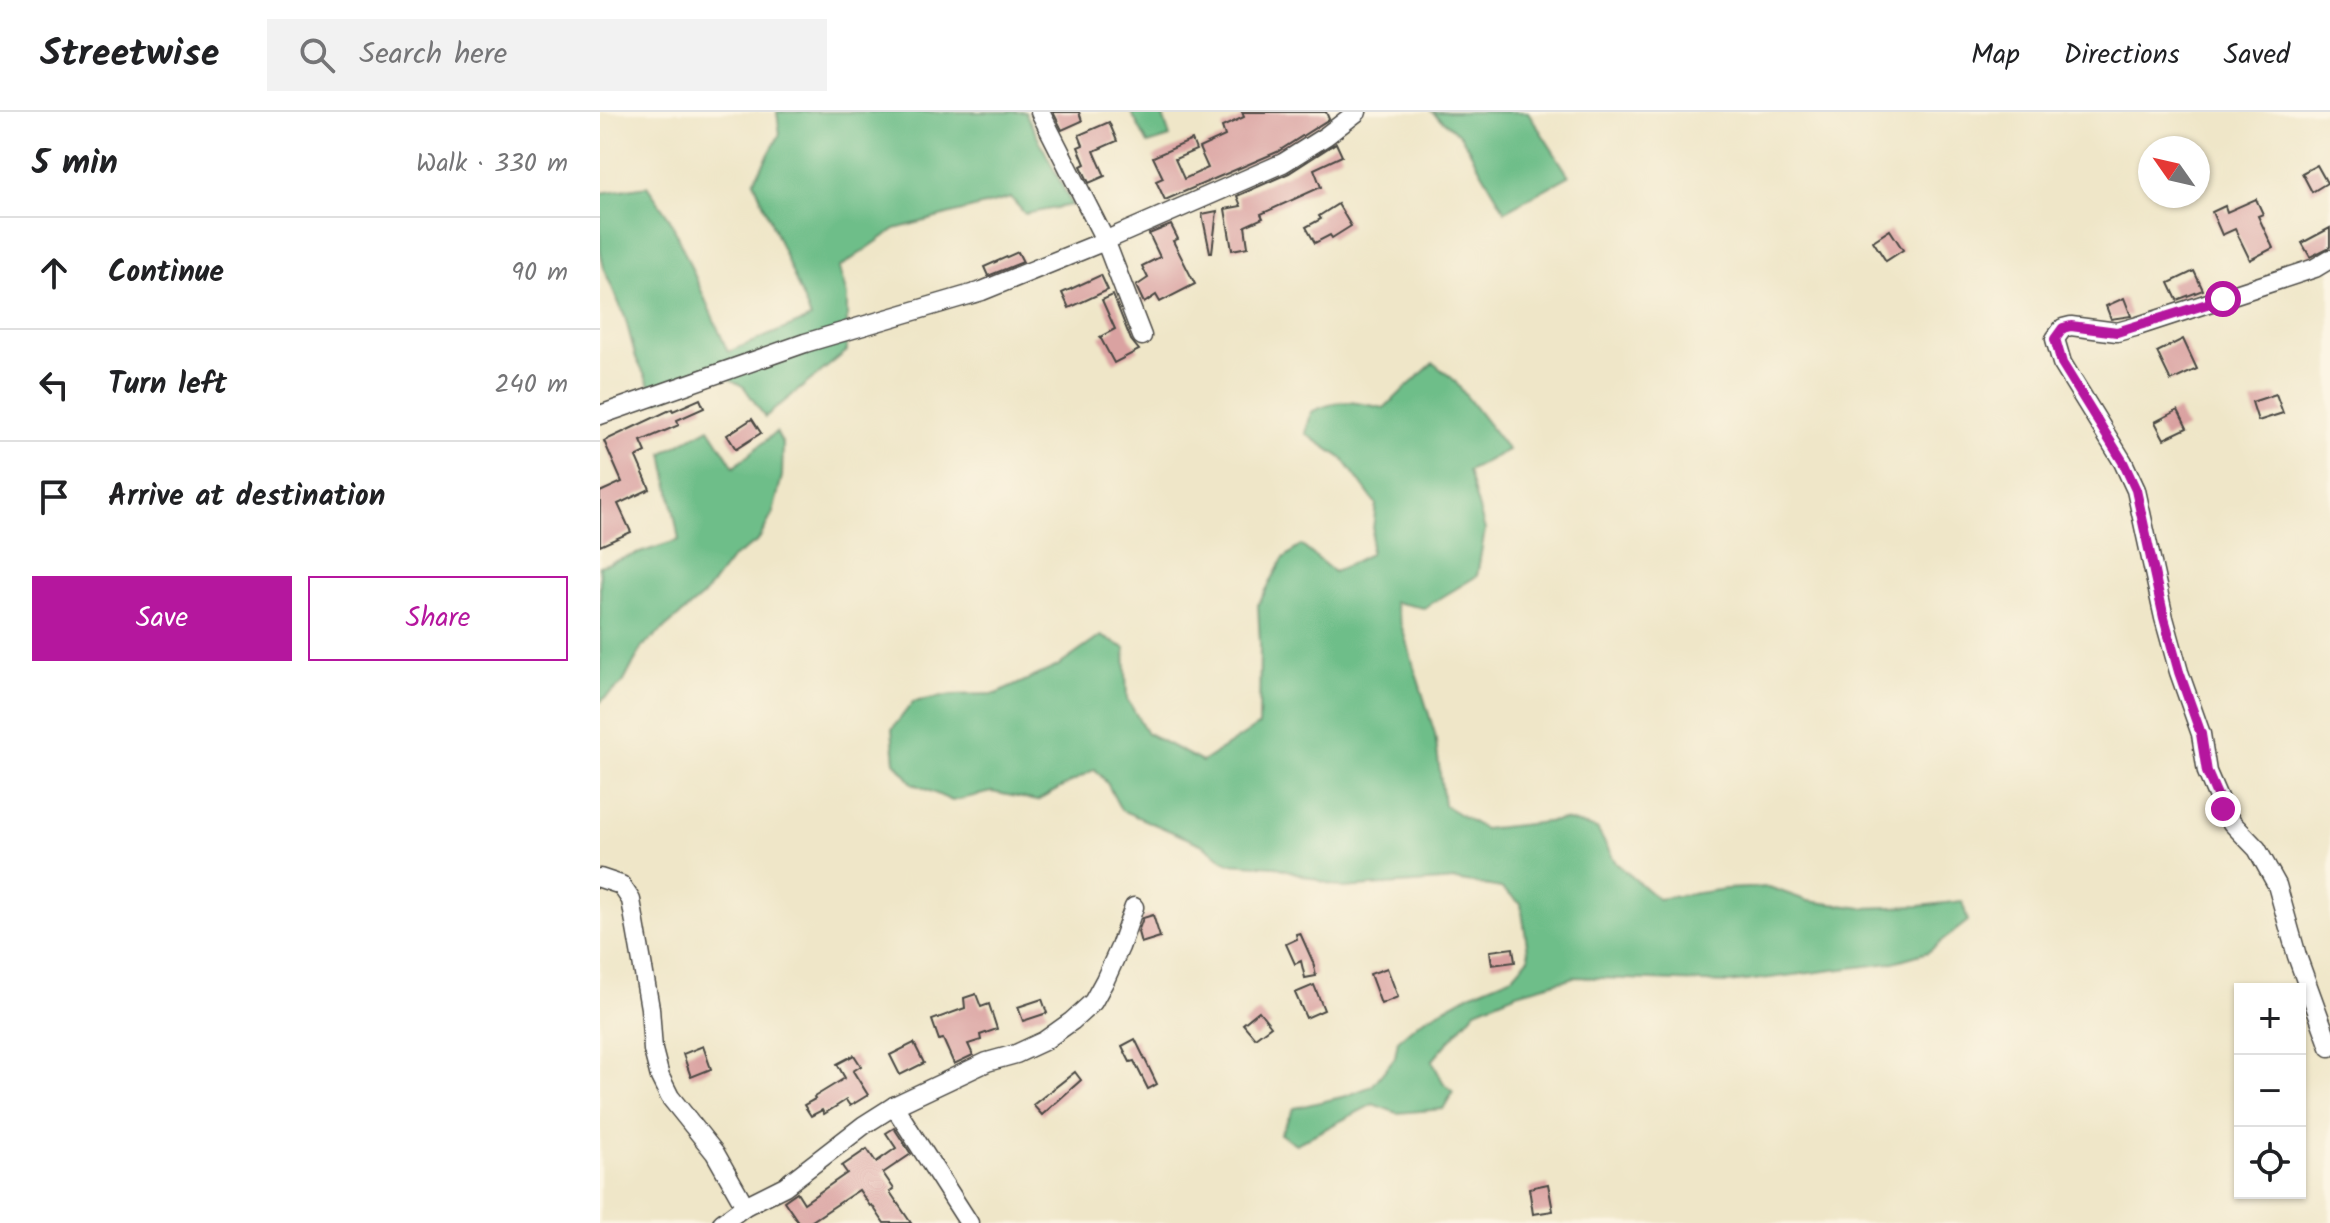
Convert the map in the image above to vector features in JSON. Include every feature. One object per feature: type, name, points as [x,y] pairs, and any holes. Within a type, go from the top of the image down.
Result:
[{"type":"street","points":[[1040,112],[1105,240],[1142,336]]},
{"type":"street","points":[[600,415],[805,343],[982,291],[1283,163],[1357,112]]},
{"type":"street","points":[[2330,259],[2315,268],[2135,327],[2117,332],[2071,326],[2063,328],[2055,339],[2062,363],[2123,462],[2136,490],[2164,618],[2201,734],[2207,772],[2223,809],[2257,849],[2277,885],[2297,956],[2330,1047]]},
{"type":"street","points":[[600,878],[621,885],[631,900],[660,1077],[670,1097],[715,1153],[745,1206]]},
{"type":"street","points":[[722,1223],[745,1206],[785,1186],[864,1125],[894,1106],[987,1062],[1016,1054],[1044,1041],[1072,1021],[1093,1002],[1105,980],[1134,907]]},
{"type":"street","points":[[894,1106],[969,1223]]},
{"type":"green space","points":[[777,112],[1025,112],[1072,205],[1025,214],[1011,198],[895,229],[839,268],[847,296],[847,351],[765,417],[744,387],[723,375],[658,402],[636,358],[625,317],[604,269],[600,248],[600,193],[647,186],[670,219],[728,352],[811,318],[754,181],[780,134]]},
{"type":"green space","points":[[1131,112],[1164,112],[1170,137],[1148,144]]},
{"type":"green space","points":[[1432,112],[1528,112],[1569,176],[1505,211],[1461,136]]},
{"type":"green space","points":[[1433,363],[1453,379],[1508,450],[1468,471],[1485,530],[1477,576],[1424,608],[1394,602],[1435,734],[1444,805],[1484,829],[1564,820],[1597,829],[1616,863],[1658,899],[1725,889],[1769,887],[1808,901],[1863,908],[1962,901],[1968,921],[1928,952],[1890,963],[1729,983],[1574,977],[1517,993],[1476,1010],[1432,1061],[1443,1082],[1453,1092],[1443,1109],[1397,1113],[1373,1104],[1296,1144],[1280,1134],[1294,1108],[1346,1096],[1372,1086],[1395,1057],[1398,1040],[1419,1022],[1472,993],[1513,976],[1529,958],[1521,904],[1501,888],[1455,880],[1343,888],[1274,866],[1228,863],[1203,845],[1121,810],[1107,783],[1095,769],[1037,801],[992,792],[952,801],[912,783],[895,762],[892,729],[913,702],[952,695],[996,694],[1058,666],[1101,636],[1125,648],[1127,699],[1147,733],[1202,762],[1259,725],[1258,605],[1283,559],[1301,545],[1334,572],[1370,554],[1376,504],[1343,459],[1306,434],[1311,412],[1330,404],[1346,402],[1384,408]]},
{"type":"green space","points":[[709,428],[734,467],[776,432],[783,444],[782,476],[773,513],[758,541],[732,558],[703,596],[642,647],[623,683],[600,702],[600,566],[679,540],[663,453]]},
{"type":"building","points":[[1053,112],[1079,112],[1082,121],[1062,130]]},
{"type":"building","points":[[1242,112],[1326,112],[1329,119],[1277,152],[1165,200],[1156,181],[1163,178],[1153,157],[1192,140],[1196,150],[1175,159],[1184,179],[1208,168],[1199,148],[1225,136],[1222,127],[1244,117]]},
{"type":"building","points":[[1109,122],[1117,141],[1094,151],[1105,176],[1089,183],[1081,166],[1085,164],[1078,147],[1083,145],[1079,135]]},
{"type":"building","points":[[1336,143],[1342,156],[1314,169],[1321,187],[1261,214],[1263,218],[1245,226],[1248,247],[1232,250],[1225,209],[1241,206],[1237,196],[1289,173]]},
{"type":"building","points":[[2317,165],[2327,183],[2312,192],[2302,173]]},
{"type":"building","points":[[2256,199],[2263,214],[2258,216],[2273,248],[2250,260],[2235,229],[2222,235],[2212,212],[2225,206],[2227,212]]},
{"type":"building","points":[[1338,204],[1351,226],[1332,238],[1330,235],[1315,243],[1306,227]]},
{"type":"building","points":[[1217,211],[1212,252],[1210,252],[1202,214]]},
{"type":"building","points":[[1171,225],[1178,239],[1173,241],[1195,284],[1160,302],[1156,295],[1144,303],[1136,286],[1148,278],[1142,266],[1160,257],[1149,234]]},
{"type":"building","points":[[2330,228],[2330,247],[2310,257],[2302,243]]},
{"type":"building","points":[[1890,230],[1903,250],[1886,261],[1873,241]]},
{"type":"building","points":[[1018,252],[1023,262],[988,276],[984,267]]},
{"type":"building","points":[[2194,271],[2203,290],[2177,300],[2169,283]]},
{"type":"building","points":[[1101,275],[1108,290],[1069,308],[1062,293]]},
{"type":"building","points":[[1113,295],[1131,340],[1139,350],[1114,363],[1100,337],[1115,329],[1102,300]]},
{"type":"building","points":[[2124,298],[2131,316],[2111,319],[2106,306]]},
{"type":"building","points":[[2183,339],[2197,369],[2171,381],[2157,352]]},
{"type":"building","points":[[2276,394],[2283,413],[2258,421],[2252,402]]},
{"type":"building","points":[[700,399],[704,408],[677,420],[679,425],[641,441],[646,452],[636,457],[650,489],[618,504],[631,532],[600,546],[600,492],[622,482],[604,441]]},
{"type":"building","points":[[2178,410],[2187,428],[2164,439],[2155,422]]},
{"type":"building","points":[[752,419],[761,433],[736,449],[727,435]]},
{"type":"building","points":[[1153,915],[1160,937],[1141,943],[1138,932],[1143,918]]},
{"type":"building","points":[[1300,933],[1316,976],[1305,978],[1301,961],[1295,964],[1286,944],[1297,939],[1296,934]]},
{"type":"building","points":[[1513,948],[1515,962],[1492,965],[1490,951]]},
{"type":"building","points":[[1387,968],[1398,997],[1381,1004],[1370,974]]},
{"type":"building","points":[[1314,985],[1324,1010],[1306,1018],[1295,993]]},
{"type":"building","points":[[976,994],[981,1007],[989,1004],[997,1029],[980,1035],[981,1040],[968,1044],[973,1055],[954,1064],[943,1039],[939,1040],[932,1020],[965,1008],[964,998]]},
{"type":"building","points":[[1042,999],[1047,1013],[1023,1021],[1018,1007]]},
{"type":"building","points":[[1259,1011],[1271,1026],[1255,1038],[1243,1024]]},
{"type":"building","points":[[1135,1039],[1157,1084],[1148,1089],[1134,1061],[1130,1062],[1122,1046]]},
{"type":"building","points":[[914,1043],[924,1063],[900,1075],[890,1055]]},
{"type":"building","points":[[703,1046],[711,1069],[691,1077],[683,1054]]},
{"type":"building","points":[[854,1055],[861,1066],[853,1071],[868,1095],[850,1106],[846,1100],[824,1114],[822,1110],[811,1116],[804,1105],[845,1078],[837,1064]]},
{"type":"building","points":[[1075,1072],[1081,1080],[1042,1115],[1033,1105]]},
{"type":"building","points":[[894,1128],[911,1154],[883,1173],[894,1189],[890,1192],[911,1223],[884,1223],[859,1190],[809,1223],[799,1223],[784,1201],[797,1192],[804,1203],[847,1173],[842,1166],[867,1149],[876,1162],[896,1148],[886,1133]]},
{"type":"building","points":[[1548,1184],[1553,1211],[1533,1214],[1529,1188]]},
{"type":"route","points":[[2223,299],[2117,332],[2071,326],[2058,332],[2055,339],[2062,363],[2123,462],[2136,490],[2164,618],[2201,734],[2207,772],[2223,809]]}]
